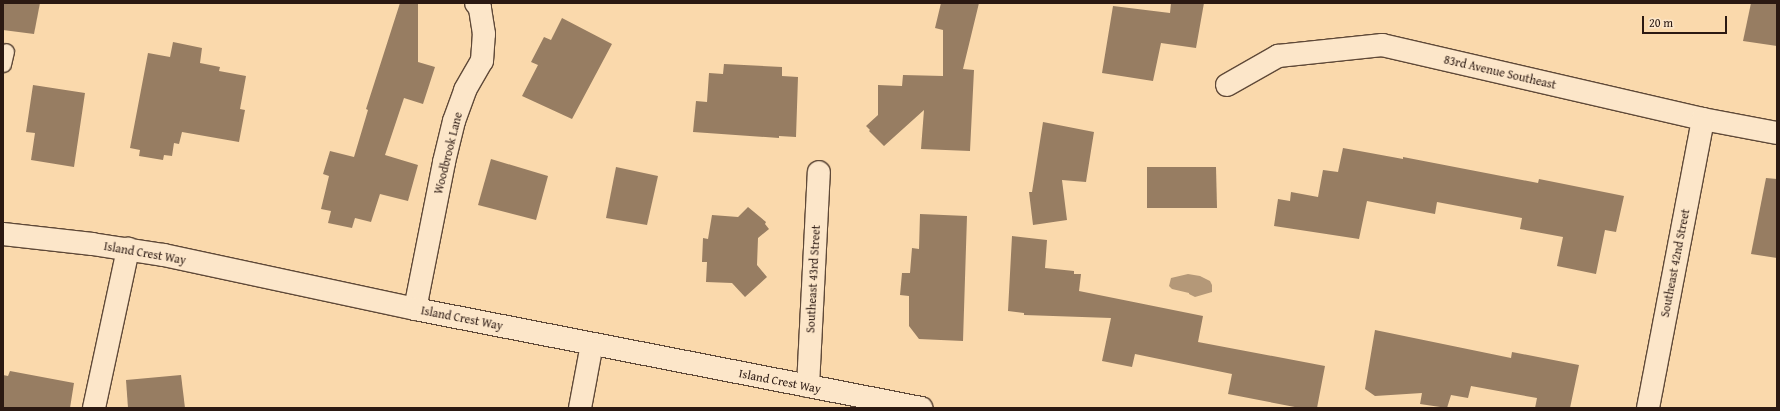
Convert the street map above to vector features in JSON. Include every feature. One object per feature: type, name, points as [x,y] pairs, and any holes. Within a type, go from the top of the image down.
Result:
[{"type":"street","name":"Woodbrook Lane","points":[[415,309],[442,170],[454,121],[465,90],[482,61],[484,34],[480,8],[476,3]]},
{"type":"street","name":"83rd Avenue Southeast","points":[[1227,85],[1278,56],[1382,45],[1703,119],[1777,133]]},
{"type":"street","name":"Southeast 42nd Street","points":[[1648,408],[1703,119]]},
{"type":"street","name":"Southeast 43rd Street","points":[[808,386],[819,172]]},
{"type":"street","name":"Island Crest Way","points":[[3,234],[128,249],[207,264],[415,309],[921,408]]},
{"type":"street","points":[[94,408],[128,249]]},
{"type":"street","points":[[580,408],[592,344]]},
{"type":"shaded area","points":[[1188,274],[1200,276],[1210,281],[1212,285],[1212,292],[1195,297],[1189,293],[1172,289],[1169,286],[1171,278]]},
{"type":"building","points":[[3,3],[40,3],[34,34],[3,30]]},
{"type":"building","points":[[400,3],[418,3],[418,62],[435,67],[423,104],[404,98],[385,155],[418,165],[408,201],[380,194],[371,222],[355,218],[352,228],[328,223],[331,211],[321,209],[329,176],[323,174],[330,151],[354,157],[368,110],[366,109]]},
{"type":"building","points":[[941,3],[979,3],[963,69],[974,70],[970,151],[921,149],[924,110],[884,146],[866,126],[878,115],[878,85],[902,86],[903,75],[943,76],[943,30],[935,28]]},
{"type":"building","points":[[1171,3],[1204,3],[1196,48],[1161,43],[1153,81],[1102,73],[1113,6],[1170,13]]},
{"type":"building","points":[[1751,3],[1777,3],[1777,46],[1743,41]]},
{"type":"building","points":[[562,18],[612,44],[572,119],[522,96],[538,65],[531,62],[544,37],[551,40]]},
{"type":"building","points":[[173,42],[202,48],[200,63],[220,67],[219,71],[246,76],[240,109],[245,110],[239,142],[182,132],[179,144],[174,143],[172,156],[164,155],[163,160],[139,156],[140,150],[130,148],[148,53],[170,57]]},
{"type":"building","points":[[724,64],[782,67],[782,76],[798,77],[796,137],[779,136],[779,138],[693,132],[696,101],[707,102],[709,73],[723,74]]},
{"type":"building","points":[[33,85],[85,93],[74,167],[31,160],[35,133],[26,132]]},
{"type":"building","points":[[1043,122],[1094,132],[1086,182],[1062,180],[1067,220],[1033,225],[1029,192],[1032,192]]},
{"type":"building","points":[[1343,148],[1403,159],[1403,157],[1538,183],[1539,179],[1624,196],[1616,232],[1605,230],[1596,274],[1557,266],[1563,237],[1520,229],[1522,218],[1437,202],[1435,214],[1367,201],[1359,239],[1274,226],[1278,199],[1290,201],[1291,192],[1318,197],[1323,170],[1338,172]]},
{"type":"building","points":[[491,159],[548,176],[536,220],[478,205]]},
{"type":"building","points":[[616,167],[658,176],[647,225],[606,218]]},
{"type":"building","points":[[1147,167],[1216,167],[1217,208],[1147,208]]},
{"type":"building","points":[[1766,178],[1777,179],[1777,258],[1751,254]]},
{"type":"building","points":[[748,207],[766,222],[765,224],[769,229],[758,238],[757,265],[767,277],[745,297],[732,283],[706,282],[707,262],[702,262],[703,238],[708,239],[712,215],[738,217]]},
{"type":"building","points":[[920,214],[967,216],[963,341],[919,339],[909,326],[909,296],[900,295],[902,273],[910,273],[912,248],[919,249]]},
{"type":"building","points":[[1012,236],[1047,240],[1045,268],[1074,271],[1074,274],[1081,274],[1079,291],[1203,316],[1198,342],[1325,366],[1317,408],[1300,408],[1228,394],[1232,374],[1135,354],[1132,367],[1102,361],[1111,318],[1024,315],[1024,313],[1008,311]]},
{"type":"building","points":[[1375,330],[1511,358],[1512,352],[1579,365],[1570,408],[1535,408],[1537,398],[1471,386],[1468,398],[1451,395],[1447,408],[1420,404],[1422,393],[1375,396],[1365,389]]},
{"type":"building","points":[[10,371],[74,383],[70,408],[3,408],[3,375],[8,376]]},
{"type":"building","points":[[181,375],[185,408],[128,408],[126,380]]}]
